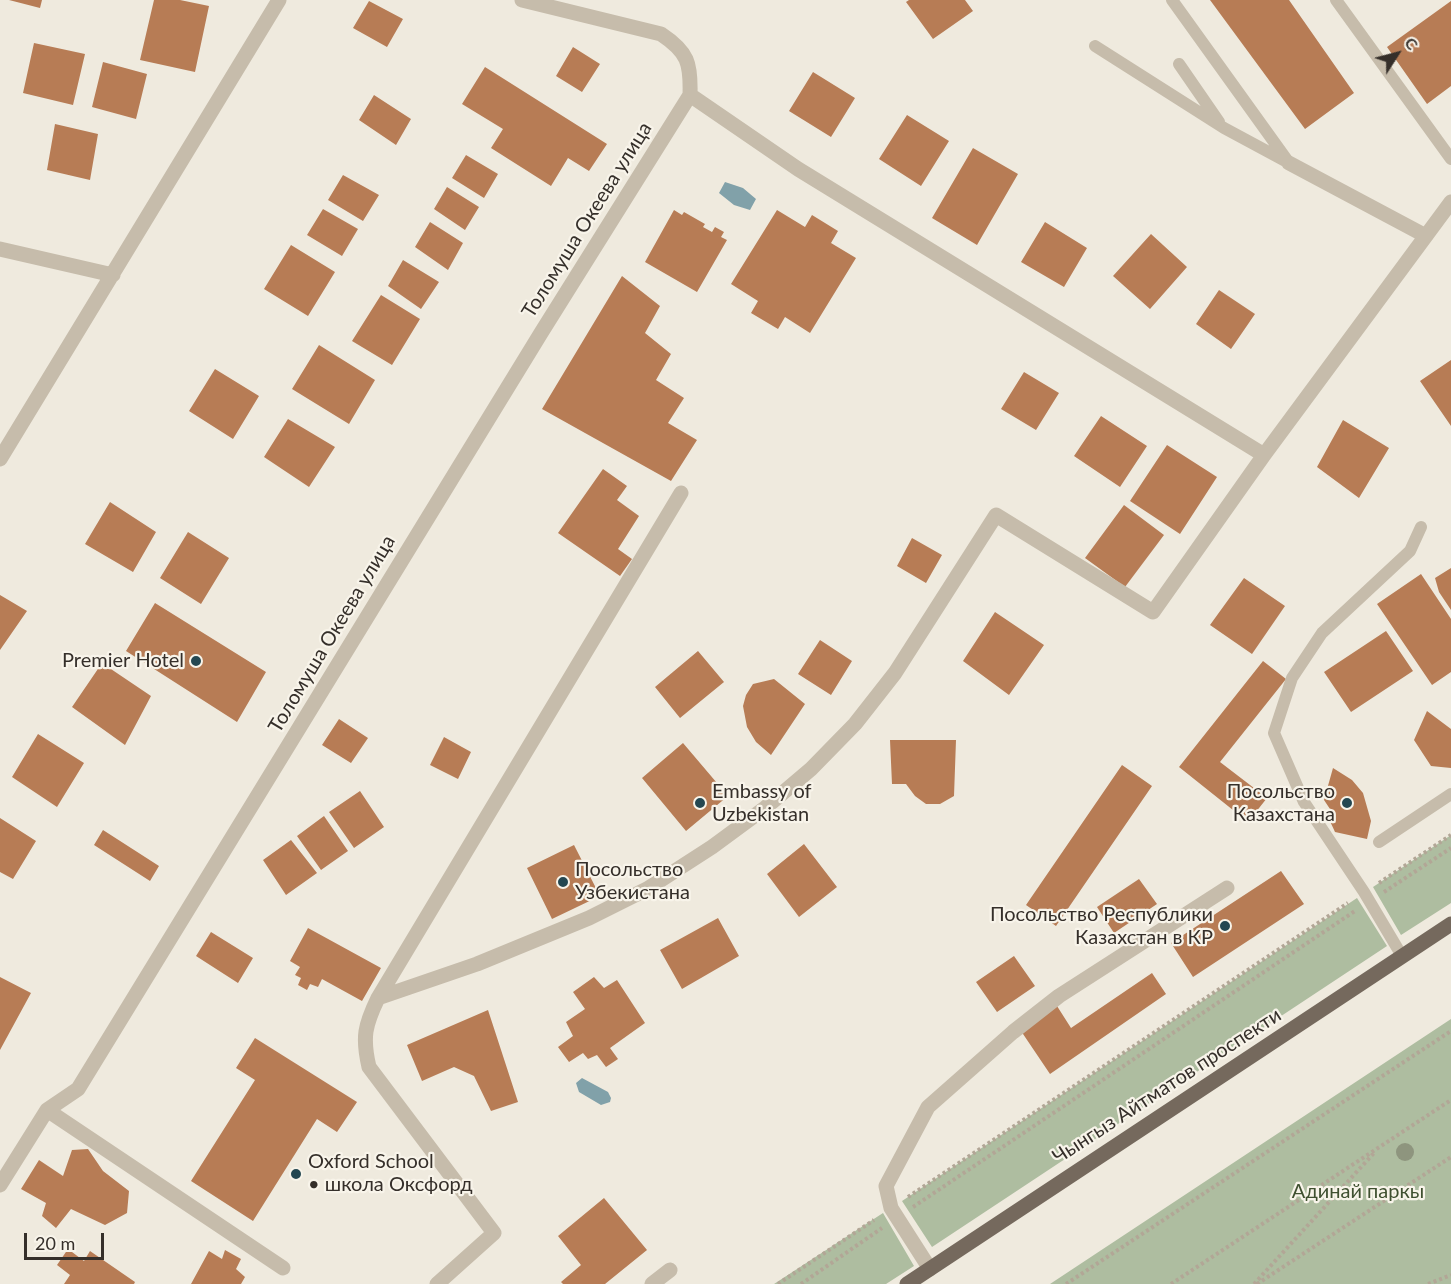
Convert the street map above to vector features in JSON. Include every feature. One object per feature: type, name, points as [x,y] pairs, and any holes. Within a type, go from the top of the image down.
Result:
[{"type":"main road","name":"Чынгыз Айтматов проспекти","points":[[907,1284],[1451,924]]},
{"type":"street","points":[[0,459],[279,0]]},
{"type":"street","points":[[522,0],[661,34],[678,45],[686,59],[690,75],[690,95],[798,169],[1264,454]]},
{"type":"street","name":"Толомуша Океева улица","points":[[0,1185],[47,1110],[78,1089],[541,333],[690,95]]},
{"type":"street","points":[[1289,163],[1426,236]]},
{"type":"street","points":[[378,998],[477,964],[589,918],[646,889],[712,847],[765,808],[811,769],[862,715],[895,673],[996,515],[1153,612],[1264,454],[1451,202]]},
{"type":"street","points":[[0,249],[113,275]]},
{"type":"street","points":[[438,1284],[494,1233],[369,1067],[364,1045],[366,1022],[378,998],[681,493]]},
{"type":"street","points":[[930,1269],[894,1213],[886,1186],[928,1107],[1013,1032],[1059,996],[1227,888]]},
{"type":"street","points":[[47,1110],[283,1268]]},
{"type":"street","points":[[652,1284],[670,1270]]},
{"type":"lane","points":[[1172,0],[1289,163]]},
{"type":"lane","points":[[1336,0],[1451,159]]},
{"type":"lane","points":[[1095,46],[1224,128],[1289,163]]},
{"type":"lane","points":[[1179,64],[1224,128]]},
{"type":"lane","points":[[1402,956],[1367,897],[1304,802],[1274,733],[1292,678],[1322,633],[1410,551],[1421,527]]},
{"type":"lane","points":[[1379,842],[1451,794]]},
{"type":"path","points":[[778,1284],[894,1213],[1367,897],[1451,835]]},
{"type":"path","points":[[801,1284],[894,1213],[1367,897],[1451,848]]},
{"type":"path","points":[[1066,1284],[1451,1031]]},
{"type":"path","points":[[1171,1284],[1451,1100]]},
{"type":"path","points":[[1256,1284],[1378,1148]]},
{"type":"path","points":[[1256,1284],[1451,1157]]},
{"type":"path","points":[[1428,1284],[1451,1275]]},
{"type":"green space","points":[[1451,835],[1451,903],[1401,935],[1373,887]]},
{"type":"green space","points":[[1357,898],[1387,946],[932,1247],[902,1201]]},
{"type":"green space","name":"Адинай паркы","points":[[1451,1019],[1451,1284],[1050,1284]]},
{"type":"green space","points":[[883,1213],[914,1266],[886,1284],[774,1284]]},
{"type":"water","points":[[725,182],[743,188],[756,199],[750,210],[734,205],[719,193]]},
{"type":"water","points":[[582,1078],[608,1092],[610,1102],[601,1105],[579,1092],[576,1083]]},
{"type":"building","points":[[9,0],[42,0],[40,8]]},
{"type":"building","points":[[154,0],[180,0],[209,6],[195,72],[140,60]]},
{"type":"building","points":[[909,0],[965,0],[973,11],[933,39],[906,2]]},
{"type":"building","points":[[1210,0],[1289,0],[1354,93],[1305,129]]},
{"type":"building","points":[[369,1],[403,19],[387,47],[353,28]]},
{"type":"building","points":[[1451,1],[1451,86],[1427,104],[1387,47]]},
{"type":"building","points":[[34,43],[85,54],[73,105],[23,93]]},
{"type":"building","points":[[573,47],[600,64],[582,92],[556,76]]},
{"type":"building","points":[[103,62],[147,74],[136,119],[92,107]]},
{"type":"building","points":[[485,67],[607,144],[589,171],[568,158],[551,186],[491,148],[503,129],[462,104]]},
{"type":"building","points":[[813,72],[855,98],[831,137],[789,111]]},
{"type":"building","points":[[374,95],[411,119],[396,145],[359,120]]},
{"type":"building","points":[[907,115],[949,141],[921,186],[879,159]]},
{"type":"building","points":[[55,124],[98,134],[90,180],[47,170]]},
{"type":"building","points":[[973,148],[1018,174],[977,245],[932,218]]},
{"type":"building","points":[[466,155],[498,174],[484,198],[452,178]]},
{"type":"building","points":[[343,175],[379,195],[363,221],[328,200]]},
{"type":"building","points":[[447,187],[479,207],[465,230],[434,209]]},
{"type":"building","points":[[323,209],[358,229],[342,256],[307,235]]},
{"type":"building","points":[[674,210],[682,215],[684,212],[705,224],[703,227],[712,232],[715,227],[724,232],[721,237],[727,240],[697,292],[645,262]]},
{"type":"building","points":[[777,210],[805,227],[812,215],[838,231],[831,243],[856,258],[810,333],[785,317],[778,329],[751,313],[758,301],[731,284]]},
{"type":"building","points":[[430,222],[463,243],[448,270],[415,247]]},
{"type":"building","points":[[1045,222],[1087,248],[1064,287],[1021,262]]},
{"type":"building","points":[[1151,234],[1187,267],[1150,309],[1113,276]]},
{"type":"building","points":[[291,245],[335,272],[308,316],[264,289]]},
{"type":"building","points":[[403,260],[439,282],[421,309],[388,286]]},
{"type":"building","points":[[622,276],[660,306],[645,333],[671,354],[656,380],[684,398],[668,423],[697,440],[671,481],[542,409]]},
{"type":"building","points":[[1219,290],[1255,314],[1231,349],[1196,324]]},
{"type":"building","points":[[381,295],[420,319],[392,365],[352,341]]},
{"type":"building","points":[[319,345],[375,380],[349,424],[292,389]]},
{"type":"building","points":[[1451,360],[1451,426],[1420,381]]},
{"type":"building","points":[[215,369],[259,396],[233,439],[189,411]]},
{"type":"building","points":[[1024,372],[1059,393],[1036,430],[1001,409]]},
{"type":"building","points":[[1101,416],[1147,446],[1120,487],[1074,456]]},
{"type":"building","points":[[288,419],[335,447],[309,487],[264,457]]},
{"type":"building","points":[[1343,420],[1389,448],[1359,498],[1317,467]]},
{"type":"building","points":[[1167,445],[1217,477],[1180,534],[1130,501]]},
{"type":"building","points":[[603,469],[627,486],[617,500],[639,516],[618,549],[632,559],[620,576],[558,533]]},
{"type":"building","points":[[110,502],[156,532],[133,572],[85,544]]},
{"type":"building","points":[[1124,505],[1164,535],[1125,587],[1085,558]]},
{"type":"building","points":[[188,532],[229,558],[201,604],[160,578]]},
{"type":"building","points":[[912,538],[942,555],[926,583],[897,566]]},
{"type":"building","points":[[1451,568],[1451,610],[1439,592],[1435,578]]},
{"type":"building","points":[[1421,574],[1451,619],[1451,672],[1432,685],[1377,604]]},
{"type":"building","points":[[1244,578],[1285,606],[1252,654],[1210,625]]},
{"type":"building","points":[[0,595],[27,611],[0,650]]},
{"type":"building","name":"Premier Hotel","points":[[155,603],[266,672],[237,722],[126,651]]},
{"type":"building","points":[[995,612],[1044,645],[1009,695],[963,661]]},
{"type":"building","points":[[1386,631],[1413,671],[1351,712],[1324,672]]},
{"type":"building","points":[[820,640],[852,661],[831,695],[798,674]]},
{"type":"building","points":[[698,651],[724,682],[680,718],[655,687]]},
{"type":"building","points":[[1263,661],[1286,679],[1220,762],[1267,798],[1248,822],[1179,767]]},
{"type":"building","points":[[102,663],[151,696],[125,745],[72,707]]},
{"type":"building","points":[[774,679],[805,704],[771,755],[756,742],[747,727],[743,706],[746,695],[753,684]]},
{"type":"building","points":[[1427,711],[1451,729],[1451,768],[1431,766],[1414,740]]},
{"type":"building","points":[[339,719],[368,738],[351,763],[322,745]]},
{"type":"building","points":[[38,734],[84,763],[57,807],[12,777]]},
{"type":"building","points":[[444,737],[471,752],[458,779],[430,765]]},
{"type":"building","points":[[890,740],[956,740],[954,796],[940,804],[926,804],[915,796],[906,784],[892,784]]},
{"type":"building","points":[[683,743],[728,796],[686,831],[642,778]]},
{"type":"building","points":[[1122,765],[1152,786],[1056,926],[1026,905]]},
{"type":"building","name":"Посольство Казахстана","points":[[1333,768],[1352,780],[1363,793],[1371,821],[1367,839],[1335,832],[1329,819],[1334,815],[1324,800]]},
{"type":"building","points":[[360,791],[384,827],[354,848],[329,812]]},
{"type":"building","points":[[324,816],[348,851],[321,870],[297,836]]},
{"type":"building","points":[[0,818],[36,841],[13,879],[0,872]]},
{"type":"building","points":[[103,830],[159,866],[150,881],[94,845]]},
{"type":"building","points":[[291,840],[317,873],[286,895],[263,860]]},
{"type":"building","points":[[804,844],[837,887],[799,917],[767,874]]},
{"type":"building","name":"Посольство Узбекистана","points":[[574,845],[600,896],[552,919],[527,868]]},
{"type":"building","points":[[1281,871],[1304,904],[1193,977],[1171,943]]},
{"type":"building","points":[[1139,879],[1157,904],[1114,933],[1097,907]]},
{"type":"building","points":[[718,918],[739,956],[682,989],[660,950]]},
{"type":"building","points":[[308,928],[381,968],[362,1001],[322,979],[318,987],[310,984],[307,990],[298,985],[301,978],[295,975],[300,967],[290,961]]},
{"type":"building","points":[[211,932],[253,958],[238,983],[196,956]]},
{"type":"building","points":[[1014,956],[1035,986],[997,1012],[976,982]]},
{"type":"building","points":[[1152,973],[1166,994],[1050,1074],[1021,1031],[1057,1006],[1071,1028]]},
{"type":"building","points":[[0,977],[31,993],[0,1050]]},
{"type":"building","points":[[594,977],[604,988],[617,980],[645,1023],[610,1048],[618,1059],[606,1067],[597,1055],[588,1059],[583,1053],[569,1062],[558,1047],[573,1036],[566,1022],[585,1009],[573,992]]},
{"type":"building","points":[[488,1010],[518,1102],[491,1111],[474,1076],[454,1067],[422,1081],[407,1045]]},
{"type":"building","points":[[255,1038],[357,1102],[337,1132],[317,1119],[253,1221],[191,1181],[255,1080],[236,1068]]},
{"type":"building","points":[[88,1149],[103,1171],[129,1191],[127,1213],[105,1225],[71,1209],[56,1228],[42,1216],[46,1203],[21,1189],[39,1160],[63,1176],[72,1150]]},
{"type":"building","points":[[604,1198],[647,1250],[605,1284],[563,1284],[561,1282],[581,1265],[558,1236]]},
{"type":"building","points":[[68,1249],[84,1261],[90,1251],[135,1282],[134,1284],[64,1284],[70,1275],[57,1265]]},
{"type":"building","points":[[225,1250],[241,1259],[236,1269],[245,1277],[241,1284],[191,1284],[209,1251],[222,1259]]},
{"type":"place","name":"Premier Hotel","points":[[196,661]]},
{"type":"place","name":"Embassy of Uzbekistan","points":[[700,803]]},
{"type":"place","name":"Посольство Казахстана","points":[[1347,803]]},
{"type":"place","name":"Посольство Узбекистана","points":[[563,882]]},
{"type":"place","name":"Посольство Республики Казахстан в КР","points":[[1225,926]]},
{"type":"place","name":"Oxford School • школа Оксфорд","points":[[296,1174]]}]
